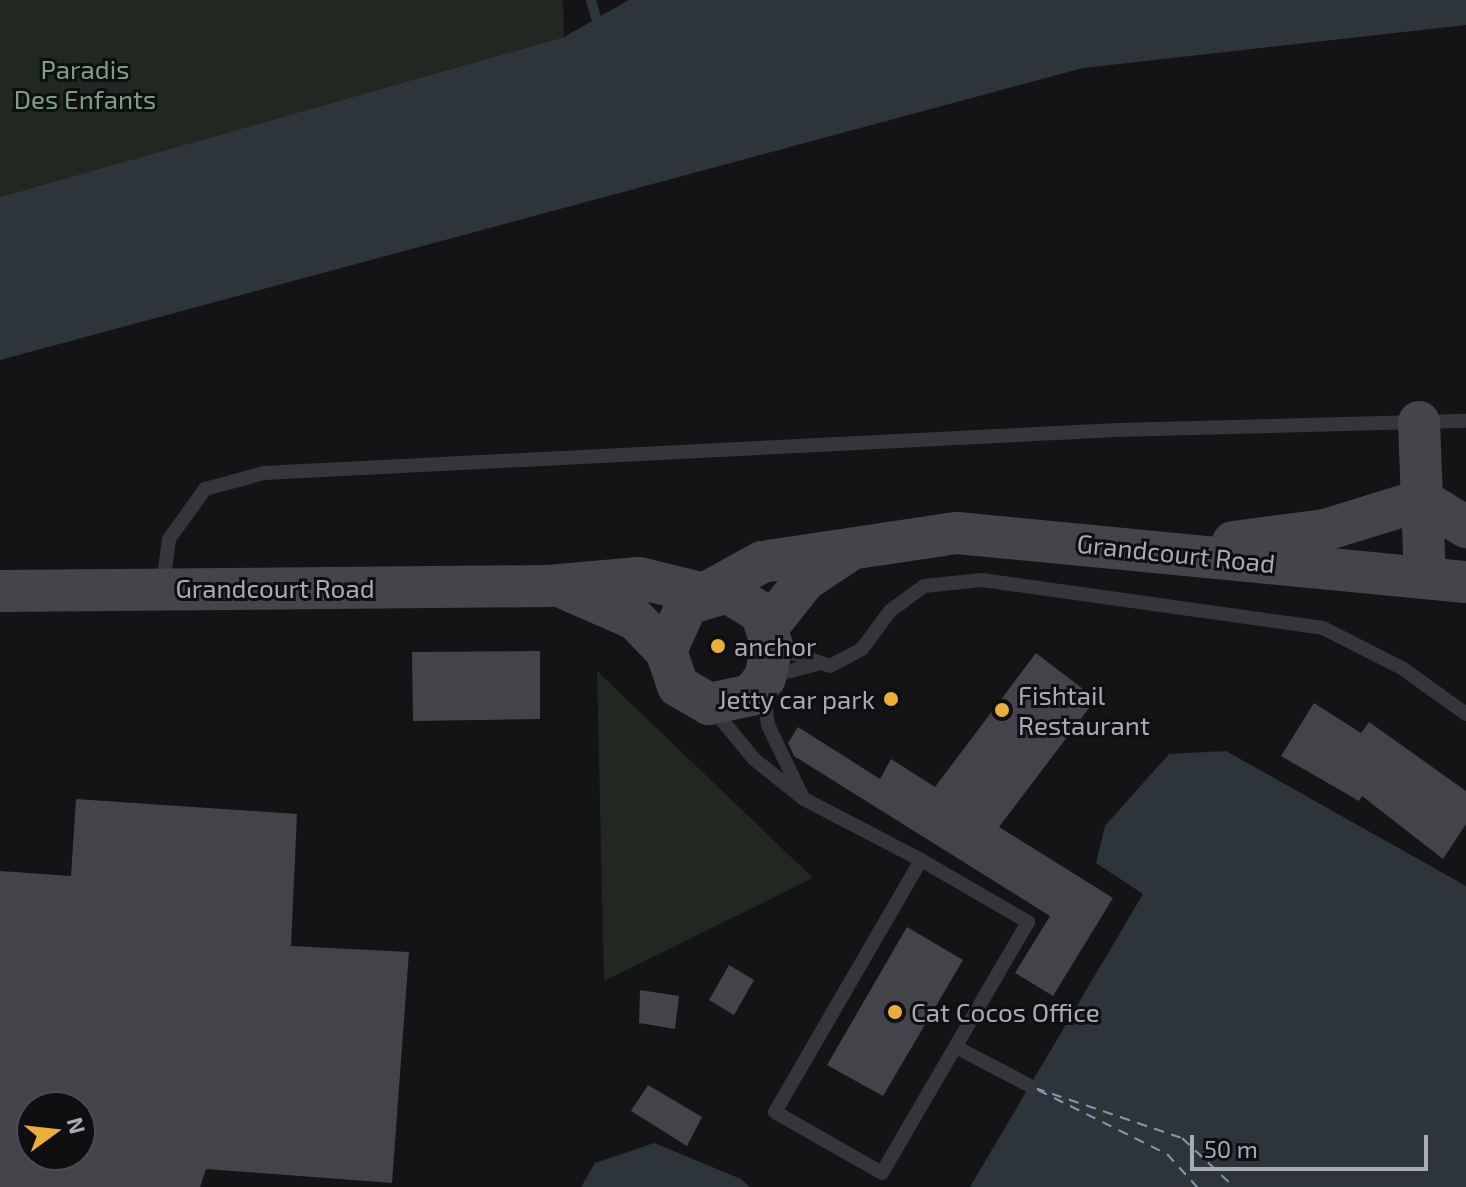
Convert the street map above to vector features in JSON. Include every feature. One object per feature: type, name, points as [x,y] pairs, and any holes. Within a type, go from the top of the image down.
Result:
[{"type":"street","points":[[1419,422],[1425,578]]},
{"type":"street","points":[[1163,551],[1325,530],[1422,500],[1466,527]]},
{"type":"street","name":"Grandcourt Road","points":[[704,594],[762,562],[886,538],[957,533],[1466,582]]},
{"type":"street","points":[[549,586],[610,603],[666,651],[678,686],[709,704],[751,695],[768,651],[805,580],[886,538]]},
{"type":"street","points":[[549,586],[639,578],[704,594],[744,598],[768,651]]},
{"type":"street","name":"Grandcourt Road","points":[[0,591],[549,586]]},
{"type":"street","points":[[666,651],[675,620],[704,594]]},
{"type":"lane","points":[[162,589],[169,539],[205,489],[264,473],[1466,421]]},
{"type":"lane","points":[[768,651],[830,666],[862,649],[890,611],[924,586],[982,580],[1323,628],[1402,668],[1466,714]]},
{"type":"lane","points":[[768,651],[817,664]]},
{"type":"lane","points":[[768,651],[768,725],[804,799]]},
{"type":"lane","points":[[709,704],[754,759],[804,799],[921,860],[1028,922],[882,1173],[775,1112],[921,860]]},
{"type":"lane","points":[[956,1047],[1030,1086]]},
{"type":"green space","name":"Paradis Des Enfants","points":[[0,0],[563,0],[564,37],[0,197]]},
{"type":"green space","points":[[597,671],[813,878],[604,981]]},
{"type":"shaded area","points":[[629,0],[1466,0],[1466,25],[1083,68],[0,360],[0,197],[564,37]]},
{"type":"shaded area","points":[[1226,751],[1466,886],[1466,1187],[970,1187],[1143,894],[1096,863],[1105,826],[1169,754]]},
{"type":"shaded area","points":[[654,1143],[741,1179],[750,1187],[581,1187],[595,1163]]},
{"type":"building","points":[[540,651],[540,719],[413,721],[412,652]]},
{"type":"building","points":[[1036,653],[1096,699],[999,827],[1113,898],[1053,996],[1015,973],[1050,916],[794,756],[788,743],[798,727],[880,779],[891,759],[935,787]]},
{"type":"building","points":[[1314,703],[1361,733],[1369,722],[1466,791],[1466,824],[1443,859],[1362,796],[1359,801],[1281,756]]},
{"type":"building","points":[[76,799],[297,814],[291,946],[409,952],[392,1183],[206,1169],[200,1187],[0,1187],[0,871],[71,876]]},
{"type":"building","name":"Cat Cocos Office","points":[[907,927],[963,960],[883,1096],[827,1065]]},
{"type":"building","points":[[729,965],[754,980],[734,1015],[709,1000]]},
{"type":"building","points":[[640,990],[679,996],[675,1029],[639,1023]]},
{"type":"building","points":[[648,1085],[702,1117],[687,1146],[631,1111]]},
{"type":"waterway","points":[[591,0],[596,18]]},
{"type":"ferry route","points":[[1035,1088],[1182,1138],[1234,1187]]},
{"type":"ferry route","points":[[1038,1090],[1167,1154],[1197,1187]]},
{"type":"place","name":"anchor","points":[[718,646]]},
{"type":"place","name":"Jetty car park","points":[[891,699]]},
{"type":"place","name":"Fishtail Restaurant","points":[[1002,710]]},
{"type":"place","name":"Cat Cocos Office","points":[[895,1012]]}]
